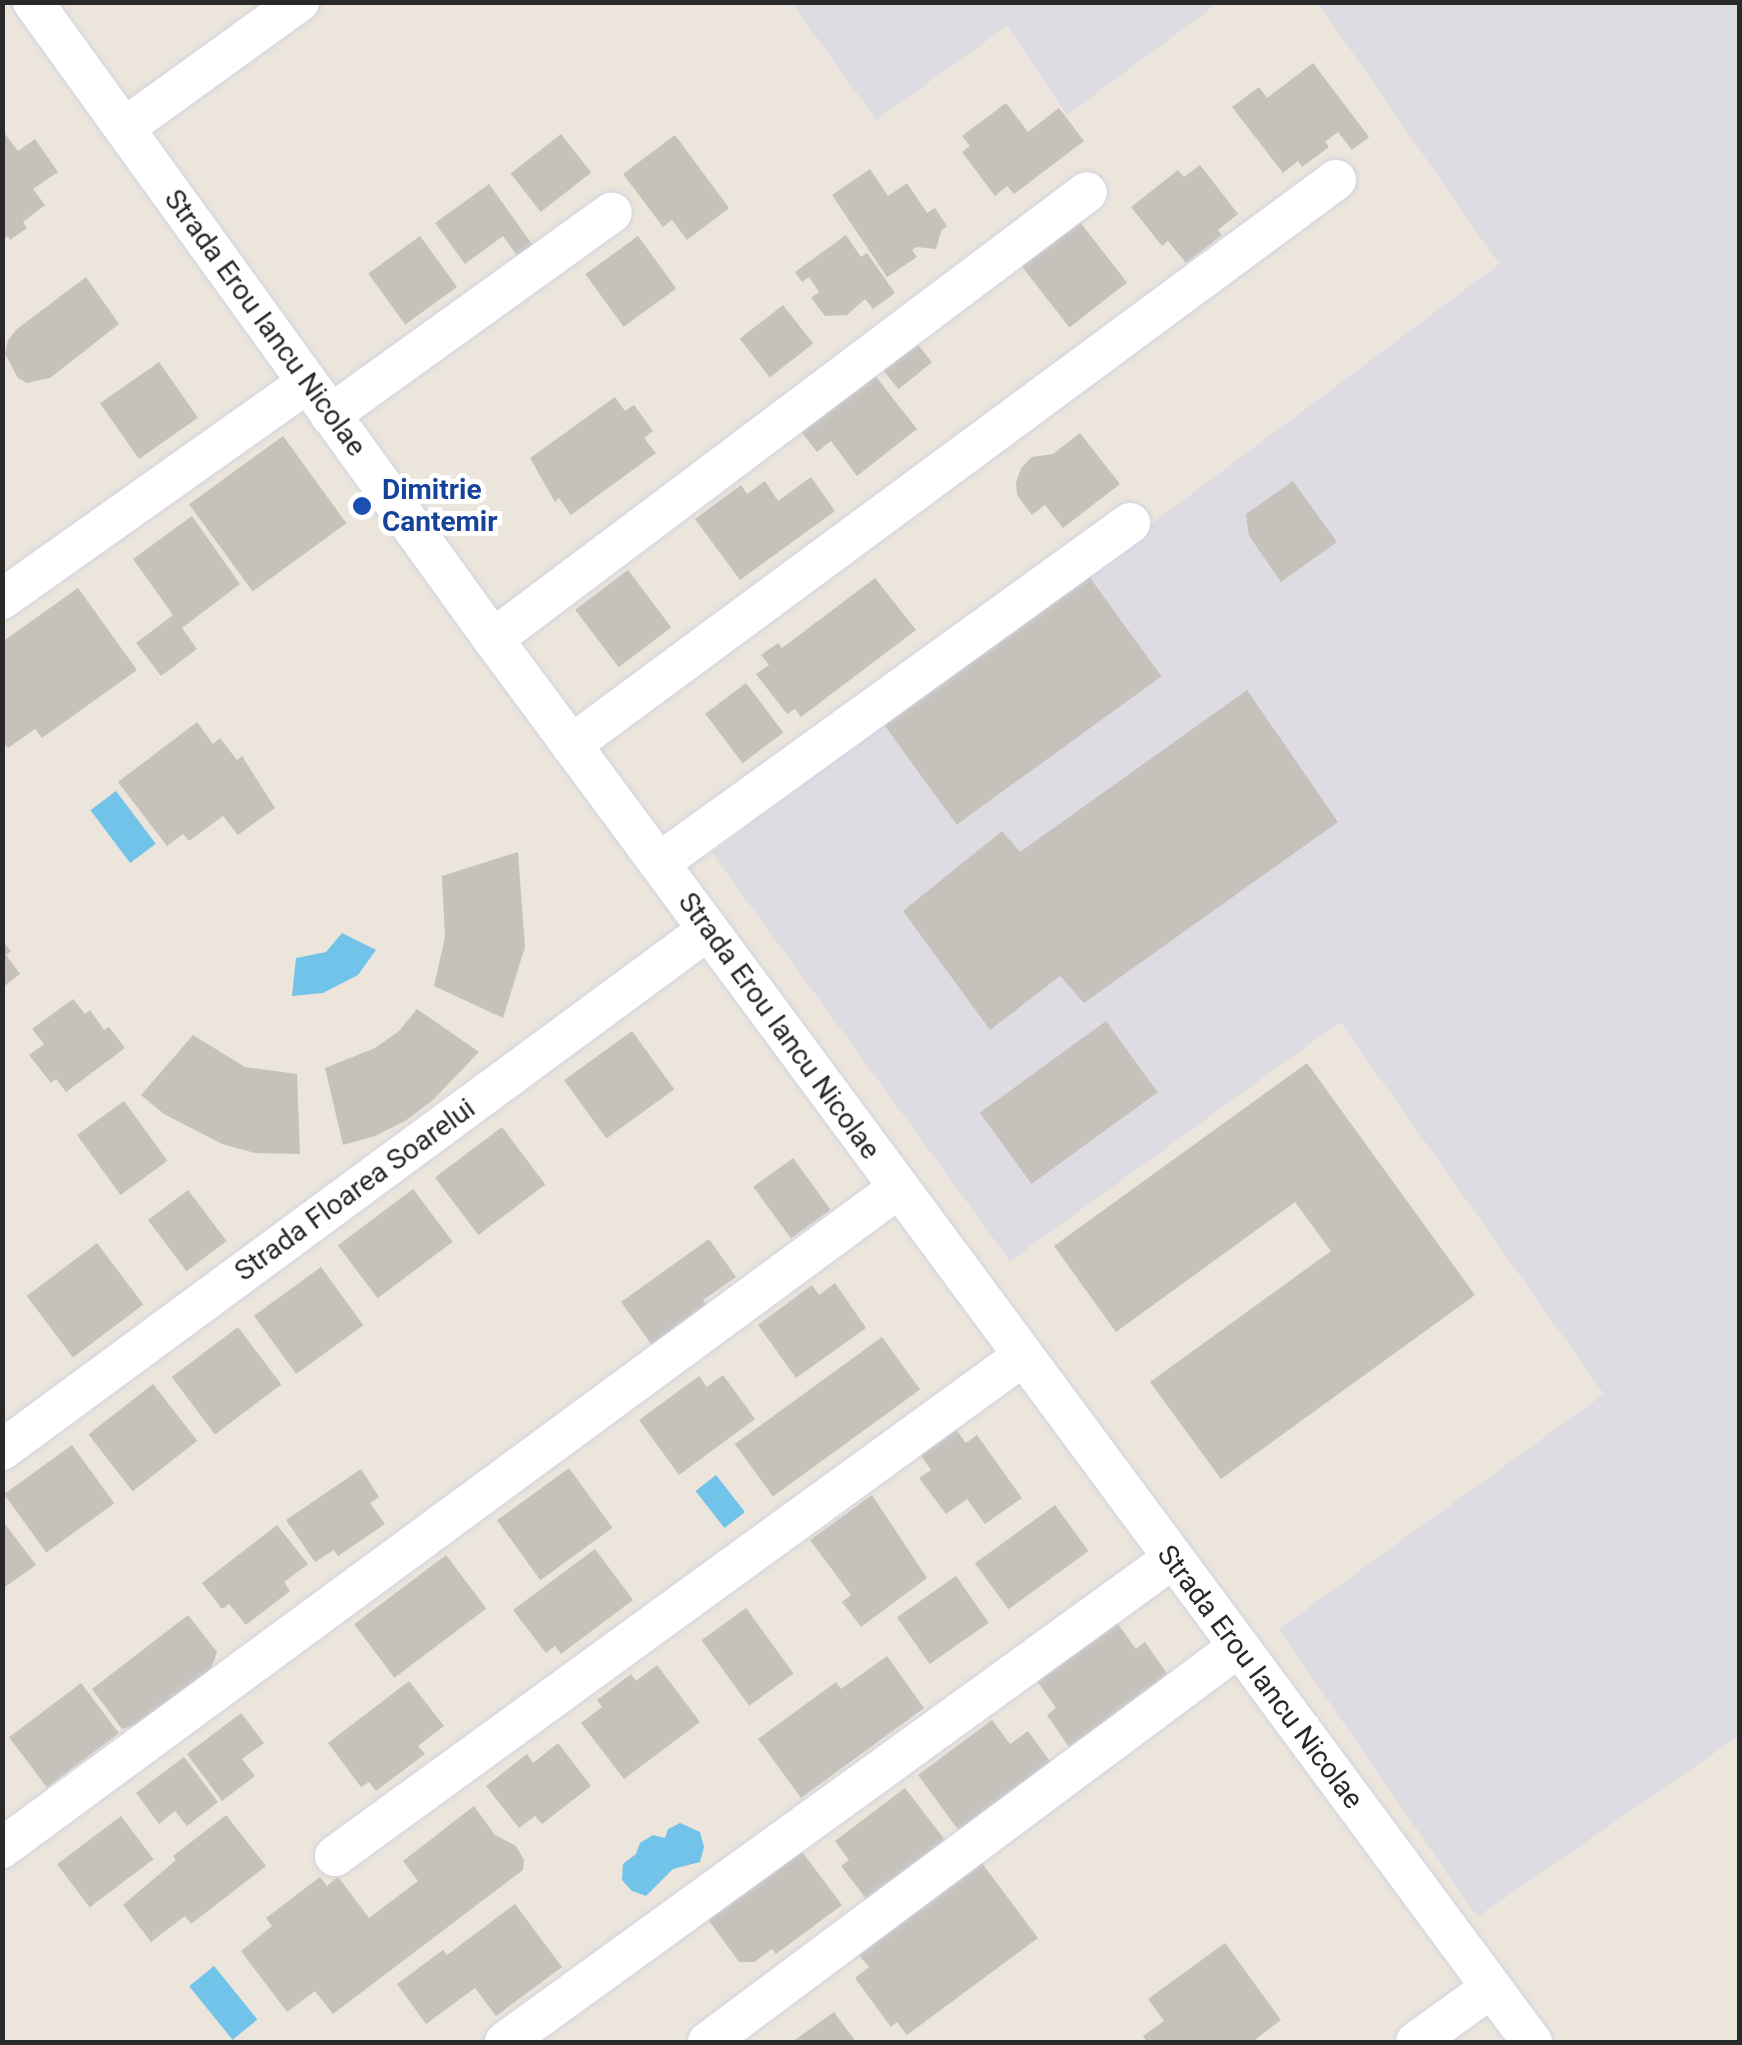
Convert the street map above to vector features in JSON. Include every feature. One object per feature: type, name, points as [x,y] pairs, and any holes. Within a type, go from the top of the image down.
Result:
[{"type":"street","name":"Strada Erou Iancu Nicolae","points":[[33,2],[493,639],[1532,2042]]},
{"type":"street","points":[[124,128],[300,2]]},
{"type":"street","points":[[572,745],[1336,180]]},
{"type":"street","points":[[493,639],[1087,192]]},
{"type":"street","points":[[2,599],[612,212]]},
{"type":"street","points":[[659,864],[1130,523]]},
{"type":"street","name":"Strada Floarea Soarelui","points":[[2,1450],[708,930]]},
{"type":"street","points":[[2,1848],[898,1188]]},
{"type":"street","points":[[335,1856],[1023,1356]]},
{"type":"street","points":[[506,2042],[1172,1559]]},
{"type":"street","points":[[708,2042],[1237,1648]]},
{"type":"street","points":[[1416,2042],[1492,1988]]},
{"type":"shaded area","points":[[792,3],[1218,3],[1067,115],[1007,26],[876,120]]},
{"type":"shaded area","points":[[1318,3],[1739,3],[1739,1736],[1477,1917],[1279,1629],[1604,1394],[1340,1022],[1010,1261],[712,853],[1499,264]]},
{"type":"water","points":[[116,791],[156,844],[130,863],[90,810]]},
{"type":"water","points":[[342,933],[376,950],[358,975],[323,993],[292,996],[296,958],[326,952]]},
{"type":"water","points":[[716,1475],[745,1512],[724,1528],[696,1491]]},
{"type":"water","points":[[680,1823],[700,1832],[704,1847],[700,1862],[673,1869],[646,1896],[632,1891],[622,1880],[623,1864],[636,1854],[640,1843],[653,1835],[665,1838],[668,1829]]},
{"type":"water","points":[[214,1966],[257,2020],[233,2040],[189,1986]]},
{"type":"building","points":[[1313,63],[1369,137],[1352,150],[1338,132],[1325,142],[1329,147],[1302,167],[1298,161],[1283,173],[1232,107],[1259,87],[1267,98]]},
{"type":"building","points":[[1006,103],[1028,132],[1059,108],[1084,141],[1014,194],[1007,186],[995,196],[962,152],[970,146],[962,136]]},
{"type":"building","points":[[2,130],[18,151],[35,139],[58,172],[33,189],[45,205],[23,222],[27,228],[10,240],[8,236],[2,240]]},
{"type":"building","points":[[561,134],[591,173],[541,212],[511,173]]},
{"type":"building","points":[[675,135],[729,208],[687,240],[672,220],[663,227],[623,174]]},
{"type":"building","points":[[1200,165],[1238,214],[1218,230],[1222,235],[1186,263],[1168,241],[1162,246],[1131,207],[1178,170],[1184,177]]},
{"type":"building","points":[[870,169],[888,196],[907,183],[927,213],[935,208],[947,226],[941,231],[936,249],[916,247],[912,250],[917,257],[887,277],[832,195]]},
{"type":"building","points":[[489,184],[534,247],[519,258],[503,236],[465,264],[435,223]]},
{"type":"building","points":[[1079,221],[1127,282],[1069,327],[1021,266]]},
{"type":"building","points":[[846,235],[861,257],[867,253],[895,293],[873,309],[865,299],[847,315],[825,316],[811,298],[819,292],[809,277],[802,282],[795,272]]},
{"type":"building","points":[[420,236],[457,287],[405,325],[368,274]]},
{"type":"building","points":[[638,236],[676,289],[624,327],[585,274]]},
{"type":"building","points":[[86,277],[119,324],[50,378],[27,383],[18,378],[5,354],[8,340]]},
{"type":"building","points":[[783,305],[813,344],[770,377],[740,339]]},
{"type":"building","points":[[910,335],[932,362],[899,389],[877,362]]},
{"type":"building","points":[[159,362],[198,418],[139,459],[100,403]]},
{"type":"building","points":[[869,368],[917,429],[857,476],[831,441],[817,452],[796,425]]},
{"type":"building","points":[[615,397],[625,411],[634,405],[653,431],[644,438],[656,453],[571,515],[559,498],[555,502],[530,458]]},
{"type":"building","points":[[1080,433],[1120,484],[1063,528],[1045,505],[1032,515],[1017,495],[1016,483],[1021,468],[1032,457],[1053,454]]},
{"type":"building","points":[[283,436],[346,523],[253,592],[189,504]]},
{"type":"building","points":[[811,477],[835,511],[740,580],[695,519],[741,485],[747,494],[765,481],[778,501]]},
{"type":"building","points":[[1293,481],[1337,542],[1281,582],[1249,536],[1246,514]]},
{"type":"building","points":[[192,516],[240,584],[182,628],[197,649],[161,676],[136,643],[173,615],[133,559]]},
{"type":"building","points":[[628,570],[671,628],[619,667],[575,610]]},
{"type":"building","points":[[1088,575],[1161,676],[957,825],[883,724]]},
{"type":"building","points":[[875,578],[916,630],[801,717],[795,709],[787,714],[756,674],[769,665],[761,655],[778,643],[782,648]]},
{"type":"building","points":[[78,588],[137,670],[42,738],[35,729],[8,748],[2,741],[2,642]]},
{"type":"building","points":[[746,683],[783,733],[743,763],[705,714]]},
{"type":"building","points":[[1247,690],[1338,822],[1084,1003],[1060,976],[990,1030],[903,911],[1002,831],[1020,852]]},
{"type":"building","points":[[197,722],[213,744],[220,738],[237,760],[242,756],[275,808],[238,835],[223,816],[189,841],[183,834],[167,846],[118,782]]},
{"type":"building","points":[[518,852],[525,947],[503,1018],[434,986],[445,937],[442,876]]},
{"type":"building","points":[[2,940],[11,951],[6,955],[20,974],[2,988]]},
{"type":"building","points":[[73,999],[85,1014],[90,1010],[104,1030],[109,1027],[125,1048],[66,1092],[56,1079],[51,1083],[29,1055],[44,1044],[32,1029]]},
{"type":"building","points":[[417,1009],[479,1052],[433,1100],[405,1121],[375,1136],[343,1145],[325,1068],[375,1048],[399,1031]]},
{"type":"building","points":[[1106,1021],[1158,1092],[1032,1184],[980,1113]]},
{"type":"building","points":[[632,1031],[674,1089],[606,1139],[564,1080]]},
{"type":"building","points":[[193,1035],[245,1067],[297,1074],[300,1154],[255,1153],[222,1144],[164,1114],[141,1095]]},
{"type":"building","points":[[1307,1063],[1475,1295],[1221,1479],[1150,1382],[1331,1251],[1295,1202],[1116,1332],[1054,1246]]},
{"type":"building","points":[[124,1101],[167,1161],[121,1195],[77,1135]]},
{"type":"building","points":[[502,1127],[545,1185],[478,1235],[435,1178]]},
{"type":"building","points":[[793,1158],[831,1210],[791,1239],[753,1187]]},
{"type":"building","points":[[413,1189],[453,1242],[378,1298],[338,1246]]},
{"type":"building","points":[[188,1190],[227,1241],[187,1271],[148,1220]]},
{"type":"building","points":[[709,1239],[736,1277],[703,1300],[712,1312],[657,1352],[621,1302]]},
{"type":"building","points":[[97,1243],[143,1304],[73,1357],[27,1296]]},
{"type":"building","points":[[321,1267],[363,1325],[296,1374],[254,1316]]},
{"type":"building","points":[[835,1283],[866,1328],[796,1378],[758,1325],[812,1285],[819,1295]]},
{"type":"building","points":[[238,1327],[281,1385],[215,1434],[172,1377]]},
{"type":"building","points":[[882,1337],[920,1390],[773,1497],[735,1444]]},
{"type":"building","points":[[723,1375],[755,1419],[679,1475],[639,1420],[699,1376],[707,1387]]},
{"type":"building","points":[[153,1384],[197,1441],[133,1491],[88,1434]]},
{"type":"building","points":[[955,1428],[966,1443],[977,1435],[1022,1498],[985,1524],[967,1499],[946,1514],[919,1478],[931,1470],[919,1453]]},
{"type":"building","points":[[72,1445],[114,1503],[46,1553],[4,1494]]},
{"type":"building","points":[[569,1468],[612,1528],[540,1580],[497,1520]]},
{"type":"building","points":[[361,1469],[379,1497],[370,1503],[385,1524],[338,1556],[334,1550],[315,1562],[286,1520]]},
{"type":"building","points":[[872,1495],[927,1578],[861,1627],[842,1602],[851,1595],[810,1540]]},
{"type":"building","points":[[1055,1505],[1089,1551],[1008,1609],[975,1563]]},
{"type":"building","points":[[2,1520],[36,1565],[2,1589]]},
{"type":"building","points":[[277,1525],[308,1564],[284,1582],[290,1591],[246,1625],[229,1604],[222,1609],[202,1583]]},
{"type":"building","points":[[595,1549],[633,1600],[561,1654],[555,1646],[546,1653],[513,1610]]},
{"type":"building","points":[[446,1555],[486,1609],[394,1678],[354,1624]]},
{"type":"building","points":[[956,1576],[989,1623],[930,1664],[897,1617]]},
{"type":"building","points":[[746,1608],[794,1674],[749,1706],[702,1640]]},
{"type":"building","points":[[188,1615],[217,1652],[206,1683],[140,1724],[122,1729],[92,1689]]},
{"type":"building","points":[[1115,1620],[1136,1649],[1145,1642],[1169,1676],[1069,1747],[1047,1715],[1056,1708],[1035,1678]]},
{"type":"building","points":[[887,1656],[924,1708],[801,1798],[758,1739],[836,1682],[841,1689]]},
{"type":"building","points":[[657,1665],[700,1722],[624,1779],[581,1723],[602,1707],[597,1700],[631,1674],[636,1681]]},
{"type":"building","points":[[409,1681],[444,1726],[418,1746],[425,1754],[376,1791],[369,1782],[361,1787],[328,1743]]},
{"type":"building","points":[[81,1683],[119,1733],[47,1787],[9,1737]]},
{"type":"building","points":[[241,1713],[264,1743],[242,1759],[255,1776],[222,1801],[187,1754]]},
{"type":"building","points":[[992,1720],[1010,1744],[1028,1731],[1054,1767],[978,1823],[974,1818],[959,1831],[918,1775]]},
{"type":"building","points":[[558,1743],[591,1786],[542,1824],[535,1816],[519,1828],[486,1786],[527,1754],[533,1763]]},
{"type":"building","points":[[184,1757],[218,1802],[187,1826],[175,1811],[159,1824],[136,1793]]},
{"type":"building","points":[[905,1788],[945,1840],[867,1900],[841,1866],[849,1860],[835,1841]]},
{"type":"building","points":[[474,1806],[495,1835],[516,1846],[524,1860],[523,1870],[333,2014],[315,1991],[287,2012],[241,1951],[272,1926],[266,1918],[320,1877],[327,1886],[338,1877],[369,1918],[418,1881],[403,1861]]},
{"type":"building","points":[[226,1815],[266,1866],[191,1924],[185,1916],[151,1942],[123,1905],[176,1860],[173,1856]]},
{"type":"building","points":[[121,1816],[153,1859],[90,1907],[57,1864]]},
{"type":"building","points":[[800,1849],[842,1905],[776,1954],[772,1949],[754,1962],[739,1962],[707,1918]]},
{"type":"building","points":[[981,1862],[1038,1938],[907,2035],[897,2022],[891,2027],[855,1978],[869,1967],[858,1954]]},
{"type":"building","points":[[515,1904],[562,1967],[496,2016],[475,1988],[426,2024],[397,1984],[443,1950],[447,1955]]},
{"type":"building","points":[[1225,1943],[1281,2020],[1256,2039],[1259,2042],[1147,2042],[1143,2036],[1164,2021],[1148,1999]]},
{"type":"building","points":[[834,2012],[856,2042],[792,2042]]},
{"type":"place","name":"Dimitrie Cantemir","points":[[362,506]]}]
